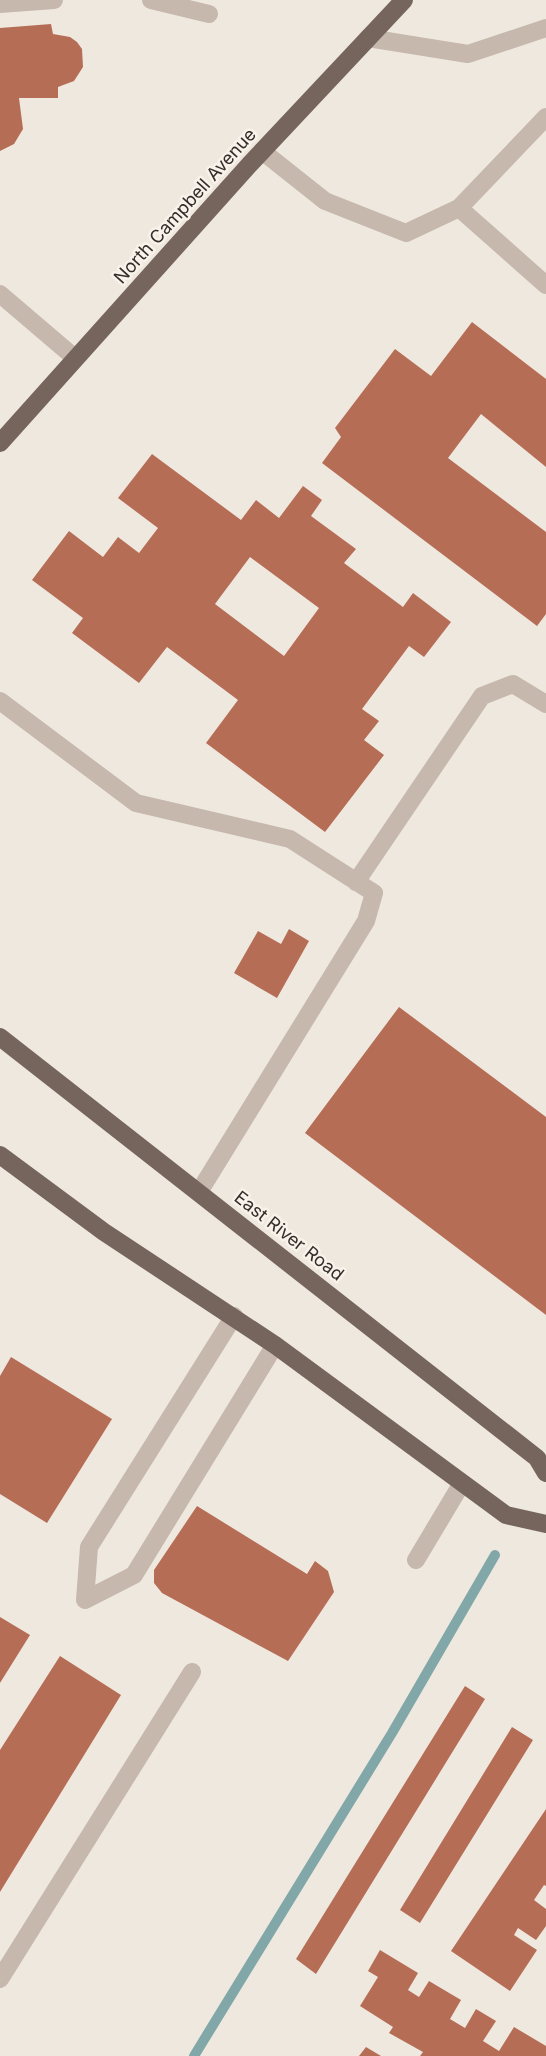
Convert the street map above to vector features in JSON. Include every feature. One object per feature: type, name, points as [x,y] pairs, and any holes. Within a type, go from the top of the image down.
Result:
[{"type":"main road","name":"North Campbell Avenue","points":[[0,443],[262,151],[404,0]]},
{"type":"main road","name":"East River Road","points":[[0,1037],[537,1458],[546,1473]]},
{"type":"main road","points":[[0,1155],[104,1231],[275,1345],[506,1515],[546,1524]]},
{"type":"lane","points":[[0,4],[54,0]]},
{"type":"lane","points":[[151,0],[209,14]]},
{"type":"lane","points":[[368,38],[468,54],[546,28]]},
{"type":"lane","points":[[262,151],[325,201],[406,233],[459,208],[546,117]]},
{"type":"lane","points":[[459,208],[546,285]]},
{"type":"lane","points":[[0,294],[75,358]]},
{"type":"lane","points":[[356,882],[482,696],[513,684],[546,704]]},
{"type":"lane","points":[[0,701],[136,803],[290,839],[374,893],[366,921],[200,1192]]},
{"type":"lane","points":[[234,1316],[89,1547],[85,1600],[134,1575],[275,1345]]},
{"type":"lane","points":[[416,1560],[462,1483]]},
{"type":"lane","points":[[0,1979],[192,1672]]},
{"type":"building","points":[[51,24],[53,34],[70,37],[77,42],[82,49],[83,67],[74,81],[58,87],[58,98],[19,98],[23,129],[14,144],[0,151],[0,28]]},
{"type":"building","points":[[472,322],[546,379],[546,467],[481,414],[448,458],[546,532],[546,614],[537,626],[322,463],[341,437],[335,428],[395,349],[431,376]]},
{"type":"building","points":[[152,454],[241,520],[256,500],[279,518],[303,486],[322,500],[311,516],[356,549],[344,563],[403,607],[413,593],[451,622],[424,657],[409,646],[362,709],[379,721],[364,740],[384,755],[325,832],[206,743],[238,700],[167,647],[139,683],[72,633],[83,618],[32,580],[69,531],[103,557],[118,537],[139,553],[158,528],[118,498]],"holes":[[[250,557],[319,608],[284,656],[215,604]]]},
{"type":"building","points":[[289,929],[309,941],[277,998],[234,973],[258,931],[281,944]]},
{"type":"building","points":[[399,1007],[546,1117],[546,1315],[305,1133]]},
{"type":"building","points":[[11,1357],[112,1419],[47,1523],[0,1494],[0,1376]]},
{"type":"building","points":[[197,1506],[307,1574],[315,1561],[328,1571],[334,1592],[288,1661],[162,1593],[154,1583],[154,1570]]},
{"type":"building","points":[[0,1617],[30,1635],[0,1683]]},
{"type":"building","points":[[60,1656],[121,1695],[0,1892],[0,1750]]},
{"type":"building","points":[[465,1686],[485,1699],[316,1974],[296,1959]]},
{"type":"building","points":[[512,1727],[533,1740],[420,1923],[400,1910]]},
{"type":"building","points":[[546,1809],[546,1886],[544,1885],[534,1900],[546,1909],[546,1926],[536,1940],[518,1928],[514,1935],[537,1950],[510,1991],[451,1951]]},
{"type":"building","points":[[380,1950],[418,1973],[408,1990],[419,1997],[429,1981],[461,2000],[450,2019],[465,2028],[476,2009],[496,2021],[483,2041],[499,2051],[514,2027],[546,2046],[546,2056],[420,2056],[423,2052],[389,2033],[393,2027],[360,2006],[378,1977],[368,1971]]},
{"type":"building","points":[[366,2047],[381,2056],[359,2056]]},
{"type":"waterway","points":[[194,2056],[392,1733],[495,1555]]}]
